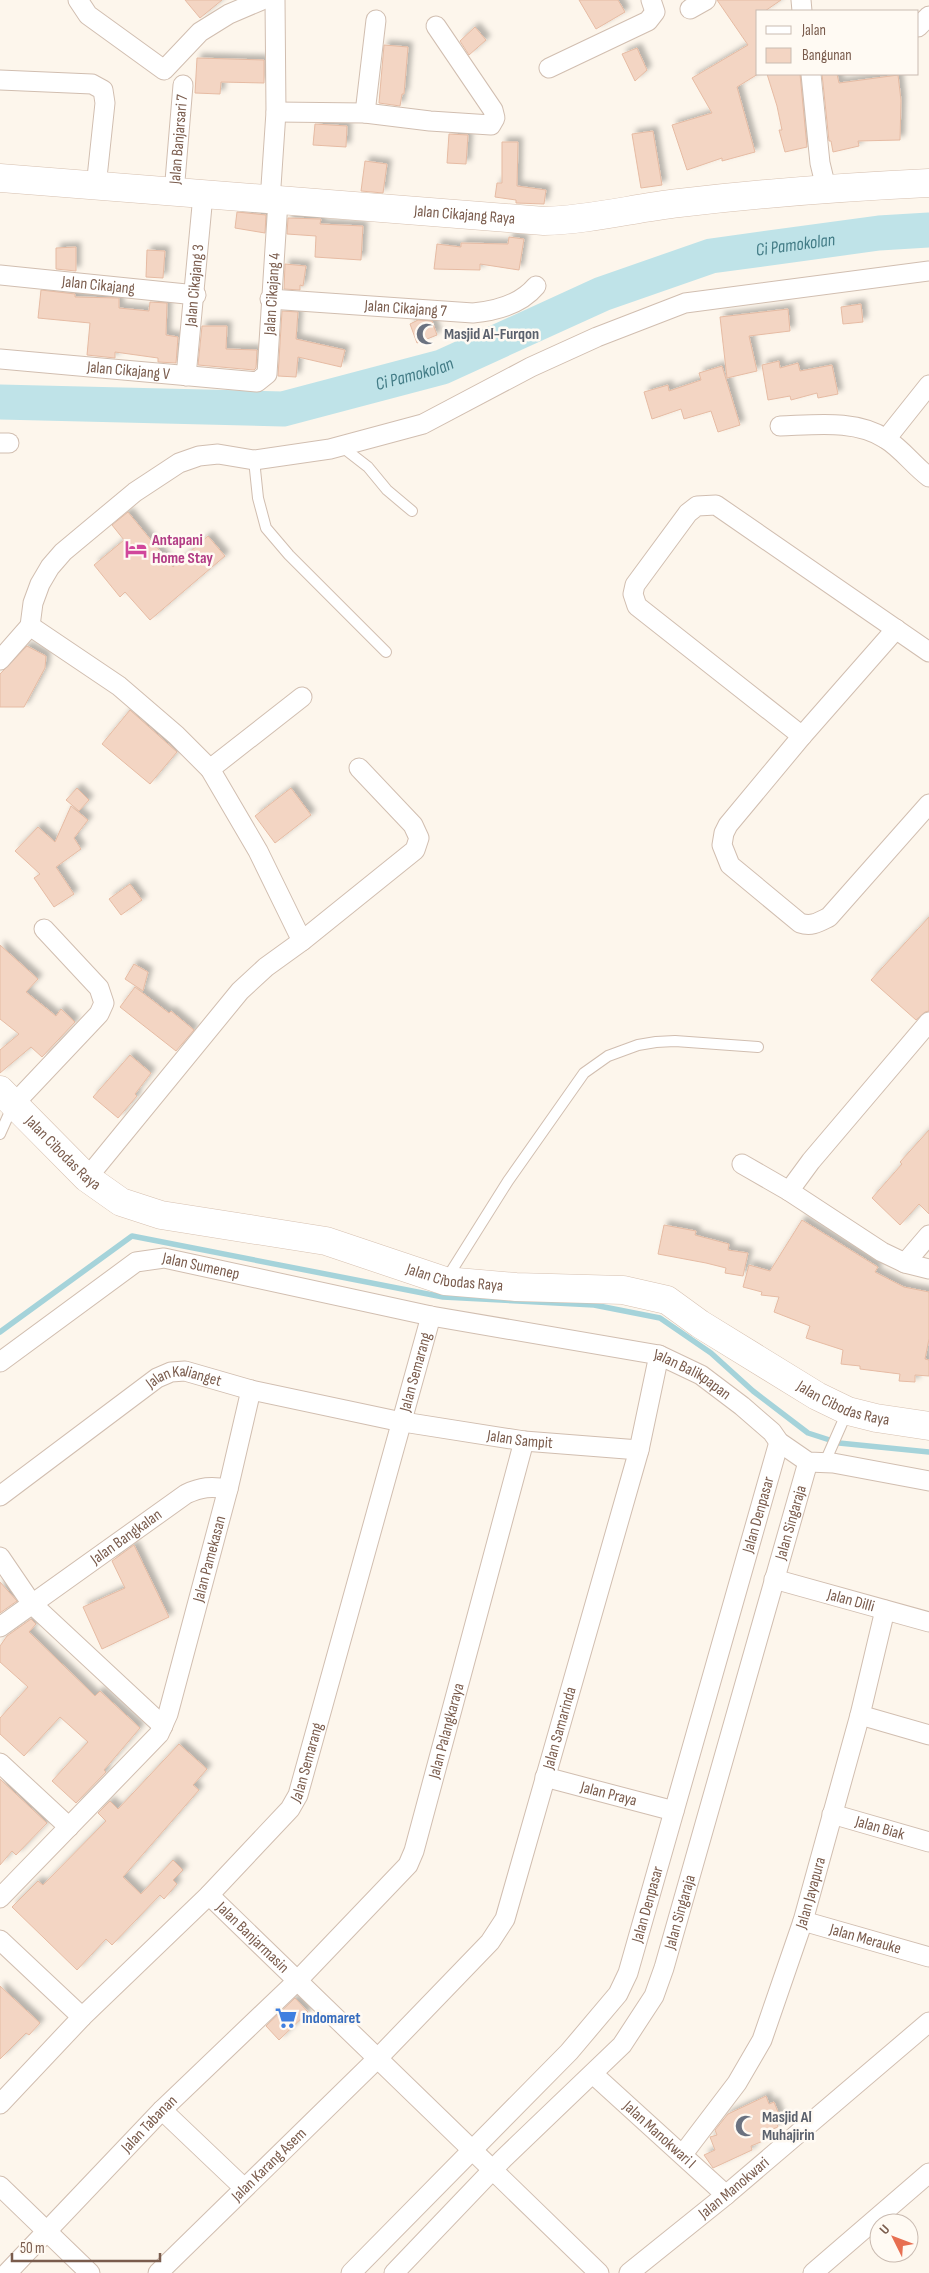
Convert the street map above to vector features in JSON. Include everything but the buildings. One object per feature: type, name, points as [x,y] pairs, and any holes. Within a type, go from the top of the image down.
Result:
[{"type":"street","points":[[78,0],[88,15],[160,70],[167,67],[200,32],[229,14],[262,0]]},
{"type":"street","name":"Jalan Cikajang 4","points":[[257,382],[266,374],[270,300],[276,112],[275,0]]},
{"type":"street","points":[[549,68],[648,21],[656,12],[651,0]]},
{"type":"street","points":[[919,26],[929,16]]},
{"type":"street","points":[[365,113],[376,20]]},
{"type":"street","points":[[276,112],[365,113],[486,126],[493,124],[495,118],[493,110],[436,26]]},
{"type":"street","points":[[811,75],[820,163],[826,188]]},
{"type":"street","points":[[0,80],[92,84],[104,90],[105,103],[96,187]]},
{"type":"street","name":"Jalan Banjarsari 7","points":[[174,193],[183,85]]},
{"type":"street","name":"Jalan Cikajang Raya","points":[[0,178],[544,221],[578,220],[678,203],[826,188],[929,183]]},
{"type":"street","name":"Jalan Cikajang 3","points":[[186,376],[196,295],[203,195]]},
{"type":"street","points":[[0,660],[30,626],[33,603],[50,567],[63,552],[135,492],[178,463],[199,456],[218,454],[254,460],[340,446],[424,424],[531,367],[597,337],[685,303],[929,271]]},
{"type":"street","name":"Jalan Cikajang","points":[[0,275],[196,295]]},
{"type":"street","name":"Jalan Cikajang 7","points":[[270,300],[472,312],[499,309],[531,292],[536,286]]},
{"type":"street","name":"Jalan Cikajang V","points":[[0,359],[257,382]]},
{"type":"street","points":[[886,439],[929,385]]},
{"type":"street","points":[[780,426],[834,425],[866,430],[886,439],[929,477]]},
{"type":"street","points":[[802,736],[636,606],[633,594],[635,585],[688,513],[697,506],[716,505],[929,652]]},
{"type":"street","points":[[30,626],[119,686],[176,735],[210,770],[258,851],[302,942]]},
{"type":"street","points":[[896,629],[802,736],[728,826],[724,833],[722,845],[730,866],[800,924],[807,926],[829,917],[929,804]]},
{"type":"street","points":[[210,770],[302,697]]},
{"type":"street","points":[[87,1178],[240,991],[266,967],[302,942],[415,850],[419,838],[413,825],[359,768]]},
{"type":"street","points":[[6,1097],[99,1014],[104,1003],[99,988],[44,929]]},
{"type":"street","points":[[789,1191],[811,1161],[929,1022]]},
{"type":"street","name":"Jalan Cibodas Raya","points":[[6,1097],[87,1178],[121,1202],[161,1215],[326,1242],[445,1281],[516,1287],[623,1290],[667,1300],[700,1324],[816,1396],[843,1422],[876,1418],[929,1426]]},
{"type":"street","points":[[742,1164],[789,1191],[882,1252],[905,1263],[929,1269]]},
{"type":"street","points":[[905,1263],[929,1234]]},
{"type":"street","name":"Jalan Sumenep","points":[[0,1362],[136,1262],[154,1258],[164,1258],[431,1316]]},
{"type":"street","name":"Jalan Balikpapan","points":[[431,1316],[659,1355],[701,1375],[750,1413],[772,1432],[779,1442],[821,1457],[929,1481]]},
{"type":"street","name":"Jalan Semarang","points":[[0,2104],[82,2017],[209,1894],[280,1821],[298,1795],[431,1316]]},
{"type":"street","name":"Jalan Samarinda","points":[[379,2057],[490,1942],[505,1918],[639,1450],[659,1355]]},
{"type":"street","name":"Jalan Kalianget","points":[[0,1496],[157,1378],[171,1372],[185,1371],[252,1390],[401,1422]]},
{"type":"street","name":"Jalan Pamekasan","points":[[0,1898],[159,1734],[163,1726],[228,1490],[252,1390]]},
{"type":"street","name":"Jalan Sampit","points":[[401,1422],[524,1441],[639,1450]]},
{"type":"street","name":"Jalan Palangkaraya","points":[[298,1980],[399,1876],[408,1865],[414,1851],[524,1441]]},
{"type":"street","name":"Jalan Denpasar","points":[[351,2273],[569,2052],[618,1994],[628,1973],[779,1442]]},
{"type":"street","name":"Jalan Singaraja","points":[[395,2273],[492,2167],[622,2045],[654,1996],[664,1968],[774,1579],[821,1457]]},
{"type":"street","name":"Jalan Bangkalan","points":[[0,1627],[186,1494],[199,1488],[213,1486],[228,1490]]},
{"type":"street","points":[[0,1558],[32,1604],[163,1726]]},
{"type":"street","name":"Jalan Dilli","points":[[774,1579],[929,1622]]},
{"type":"street","name":"Jalan Jayapura","points":[[683,2154],[737,2082],[762,2040],[803,1921],[860,1715],[885,1610]]},
{"type":"street","points":[[860,1715],[929,1735]]},
{"type":"street","points":[[0,1763],[69,1827]]},
{"type":"street","name":"Jalan Praya","points":[[545,1777],[674,1811]]},
{"type":"street","name":"Jalan Biak","points":[[832,1814],[929,1842]]},
{"type":"street","name":"Jalan Banjarmasin","points":[[209,1894],[379,2057],[599,2273]]},
{"type":"street","name":"Jalan Merauke","points":[[803,1921],[929,1957]]},
{"type":"street","points":[[0,1940],[82,2017]]},
{"type":"street","name":"Jalan Tabanan","points":[[7,2273],[162,2110],[298,1980]]},
{"type":"street","name":"Jalan Manokwari","points":[[629,2273],[726,2195],[929,2022]]},
{"type":"street","name":"Jalan Karang Asem","points":[[158,2273],[379,2057]]},
{"type":"street","name":"Jalan Manokwari I","points":[[593,2074],[726,2195]]},
{"type":"street","points":[[162,2110],[244,2188]]},
{"type":"street","points":[[813,2273],[927,2177]]},
{"type":"street","points":[[0,2186],[90,2273]]},
{"type":"lane","points":[[340,446],[368,467],[387,490],[412,511]]},
{"type":"lane","points":[[254,460],[258,498],[266,528],[290,555],[386,652]]},
{"type":"lane","points":[[445,1281],[508,1181],[584,1073],[608,1056],[638,1045],[656,1042],[675,1040],[758,1047]]},
{"type":"lane","points":[[0,1134],[6,1097]]},
{"type":"lane","points":[[821,1457],[843,1422]]},
{"type":"waterway","name":"Ci Pamokolan","points":[[0,402],[283,409],[442,367],[602,294],[711,256],[879,233],[929,230]]},
{"type":"waterway","points":[[0,1332],[132,1236],[443,1297],[594,1305],[660,1318],[711,1353],[753,1391],[808,1433],[839,1443],[929,1452]]},
{"type":"place","name":"Masjid Al-Furqon","points":[[427,334]]},
{"type":"place","name":"Antapani Home Stay","points":[[136,549]]},
{"type":"place","name":"Indomaret","points":[[286,2018]]},
{"type":"place","name":"Masjid Al Muhajirin","points":[[746,2126]]}]
